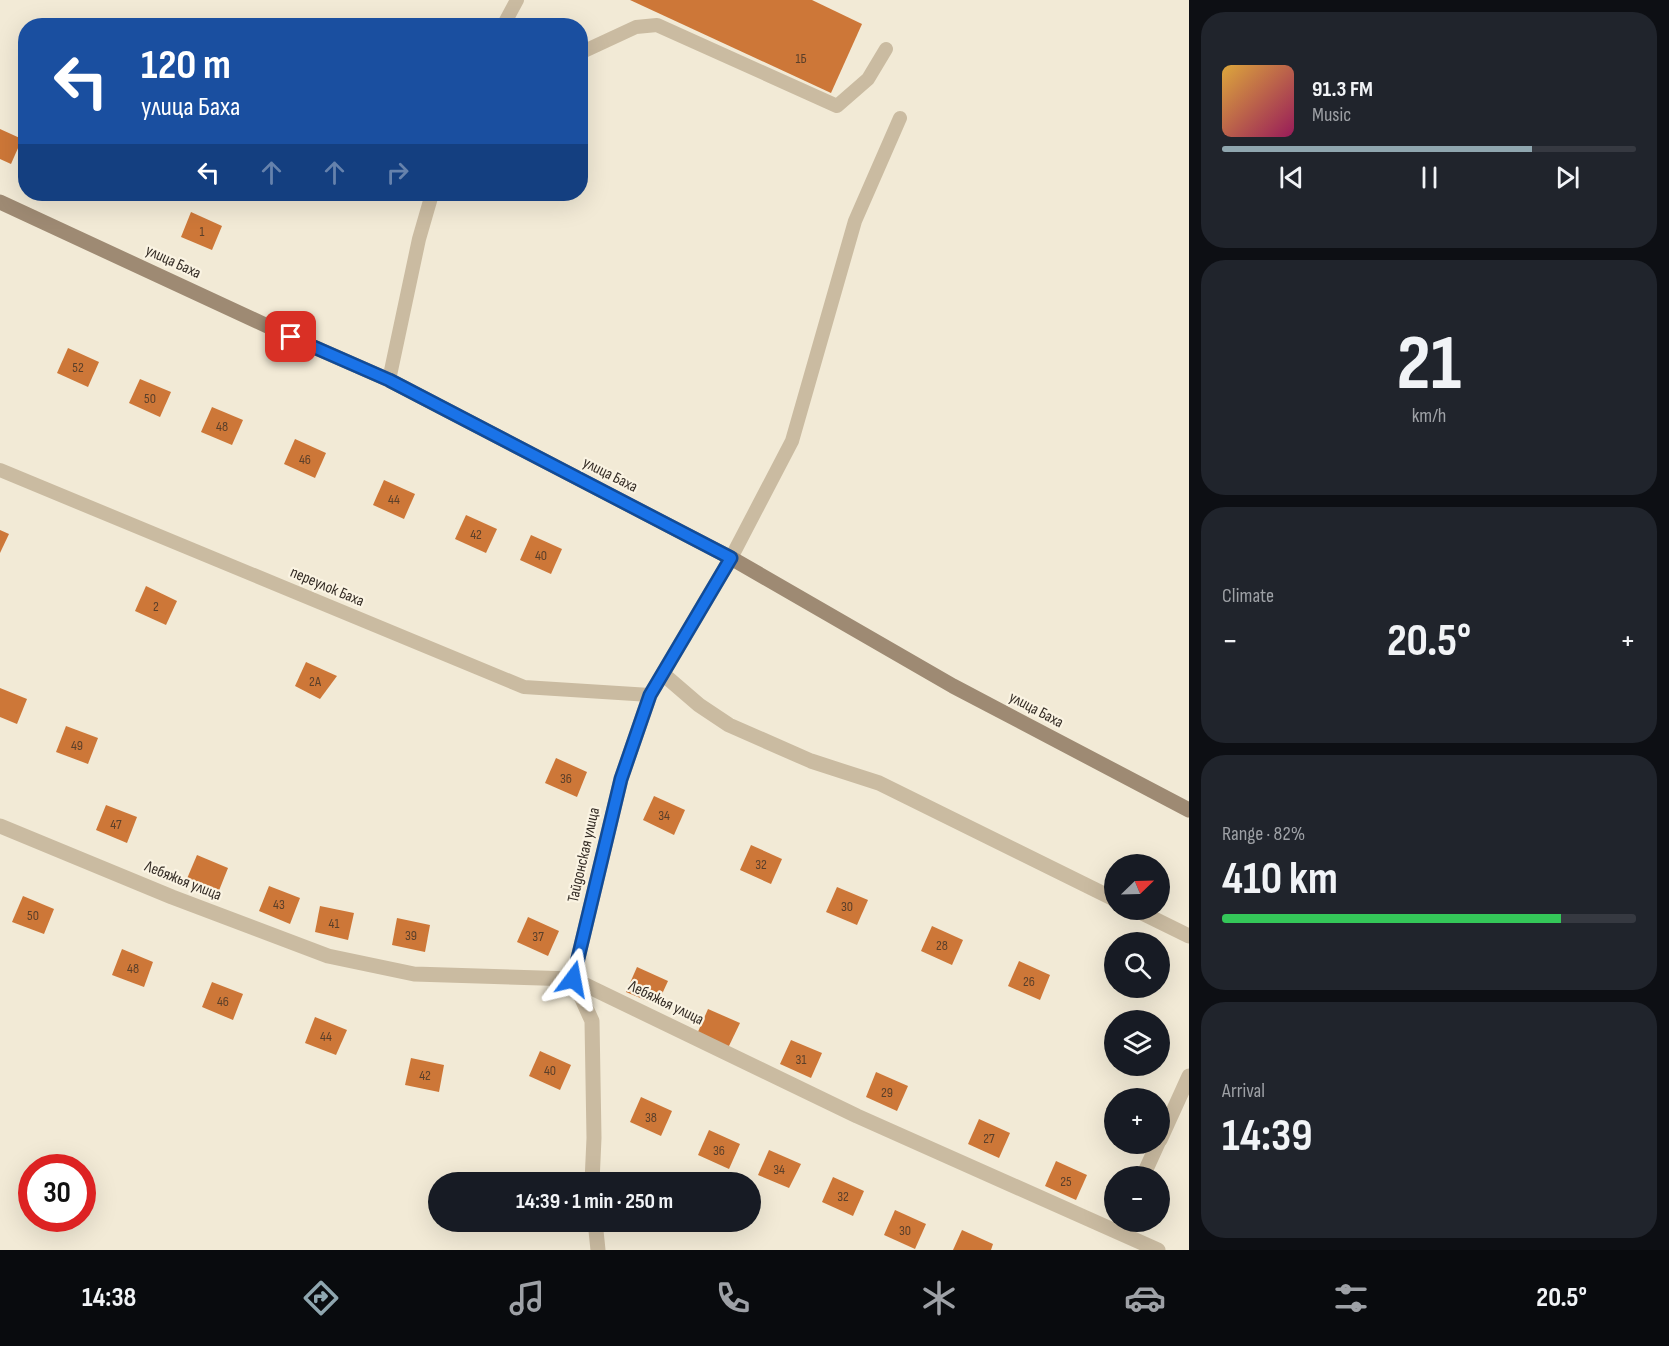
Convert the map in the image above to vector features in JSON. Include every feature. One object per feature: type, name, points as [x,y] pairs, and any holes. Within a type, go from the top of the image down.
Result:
[{"type":"street","name":"улица Баха","points":[[0,202],[389,380],[731,558],[953,686],[1189,810]]},
{"type":"street","name":"Тайдонская улица","points":[[573,979],[621,779],[650,695],[731,558]]},
{"type":"street","points":[[663,674],[699,705],[729,725],[811,761],[879,783],[1104,894]]},
{"type":"street","name":"Лебяжья улица","points":[[0,826],[172,897],[328,956],[414,974],[573,979],[857,1116],[1104,1220]]},
{"type":"street","points":[[1156,920],[1189,936]]},
{"type":"street","points":[[573,979],[592,1021],[592,1172]]},
{"type":"street","points":[[1170,1118],[1189,1076]]},
{"type":"street","points":[[596,1232],[598,1250]]},
{"type":"street","name":"Лебяжья улица","points":[[1128,1232],[1158,1250]]},
{"type":"lane","points":[[507,18],[517,0]]},
{"type":"lane","points":[[588,48],[636,27],[657,25],[837,106],[868,79],[886,49]]},
{"type":"lane","points":[[731,558],[792,441],[855,221],[900,118]]},
{"type":"lane","points":[[389,380],[419,239],[430,201]]},
{"type":"lane","name":"переулок Баха","points":[[0,470],[524,687],[650,695]]},
{"type":"building","points":[[630,0],[812,0],[862,24],[831,93]]},
{"type":"building","points":[[0,129],[18,137],[18,148],[11,164],[0,159]]},
{"type":"building","points":[[191,212],[222,226],[212,250],[181,237]]},
{"type":"building","points":[[68,348],[99,362],[88,387],[57,373]]},
{"type":"building","points":[[140,379],[171,392],[160,417],[129,403]]},
{"type":"building","points":[[212,407],[243,420],[232,445],[201,432]]},
{"type":"building","points":[[295,439],[326,453],[315,478],[284,464]]},
{"type":"building","points":[[384,480],[415,494],[404,519],[373,505]]},
{"type":"building","points":[[466,515],[497,529],[486,553],[455,539]]},
{"type":"building","points":[[0,530],[9,534],[0,553]]},
{"type":"building","points":[[531,535],[562,549],[551,574],[520,560]]},
{"type":"building","points":[[146,586],[177,601],[166,625],[135,611]]},
{"type":"building","points":[[306,662],[337,676],[320,699],[295,686]]},
{"type":"building","points":[[0,688],[27,699],[17,724],[0,717]]},
{"type":"building","points":[[66,726],[98,738],[88,764],[56,752]]},
{"type":"building","points":[[556,758],[587,772],[577,797],[545,783]]},
{"type":"building","points":[[654,796],[685,810],[674,835],[643,820]]},
{"type":"building","points":[[106,805],[137,817],[127,843],[96,830]]},
{"type":"building","points":[[751,845],[782,859],[771,884],[740,870]]},
{"type":"building","points":[[197,855],[228,868],[218,893],[186,881]]},
{"type":"building","points":[[269,886],[300,898],[290,924],[259,911]]},
{"type":"building","points":[[837,887],[868,900],[857,925],[826,912]]},
{"type":"building","points":[[23,896],[54,909],[44,934],[12,922]]},
{"type":"building","points":[[320,906],[354,913],[348,940],[315,932]]},
{"type":"building","points":[[528,917],[559,931],[548,956],[517,942]]},
{"type":"building","points":[[397,918],[430,925],[425,952],[392,945]]},
{"type":"building","points":[[932,926],[963,940],[952,965],[921,951]]},
{"type":"building","points":[[122,949],[153,962],[144,987],[112,975]]},
{"type":"building","points":[[1019,961],[1050,975],[1040,1000],[1008,986]]},
{"type":"building","points":[[637,967],[668,981],[657,1005],[626,992]]},
{"type":"building","points":[[212,982],[243,994],[233,1020],[202,1007]]},
{"type":"building","points":[[708,1009],[740,1023],[728,1048],[697,1034]]},
{"type":"building","points":[[315,1017],[347,1030],[336,1055],[305,1043]]},
{"type":"building","points":[[791,1040],[822,1053],[811,1078],[780,1064]]},
{"type":"building","points":[[540,1051],[571,1065],[560,1090],[529,1076]]},
{"type":"building","points":[[411,1058],[444,1065],[439,1092],[405,1085]]},
{"type":"building","points":[[876,1072],[908,1086],[897,1111],[866,1097]]},
{"type":"building","points":[[641,1097],[672,1111],[661,1136],[630,1122]]},
{"type":"building","points":[[979,1119],[1010,1133],[999,1158],[968,1144]]},
{"type":"building","points":[[709,1130],[740,1144],[729,1169],[698,1155]]},
{"type":"building","points":[[769,1150],[801,1164],[789,1188],[761,1176],[759,1172]]},
{"type":"building","points":[[1056,1161],[1087,1175],[1076,1200],[1045,1186]]},
{"type":"building","points":[[833,1177],[864,1191],[853,1216],[822,1202]]},
{"type":"building","points":[[895,1210],[926,1224],[915,1249],[884,1235]]},
{"type":"building","points":[[962,1230],[993,1244],[991,1250],[953,1250]]},
{"type":"route","points":[[291,337],[389,380],[731,558],[650,695],[621,779],[573,979]]}]
